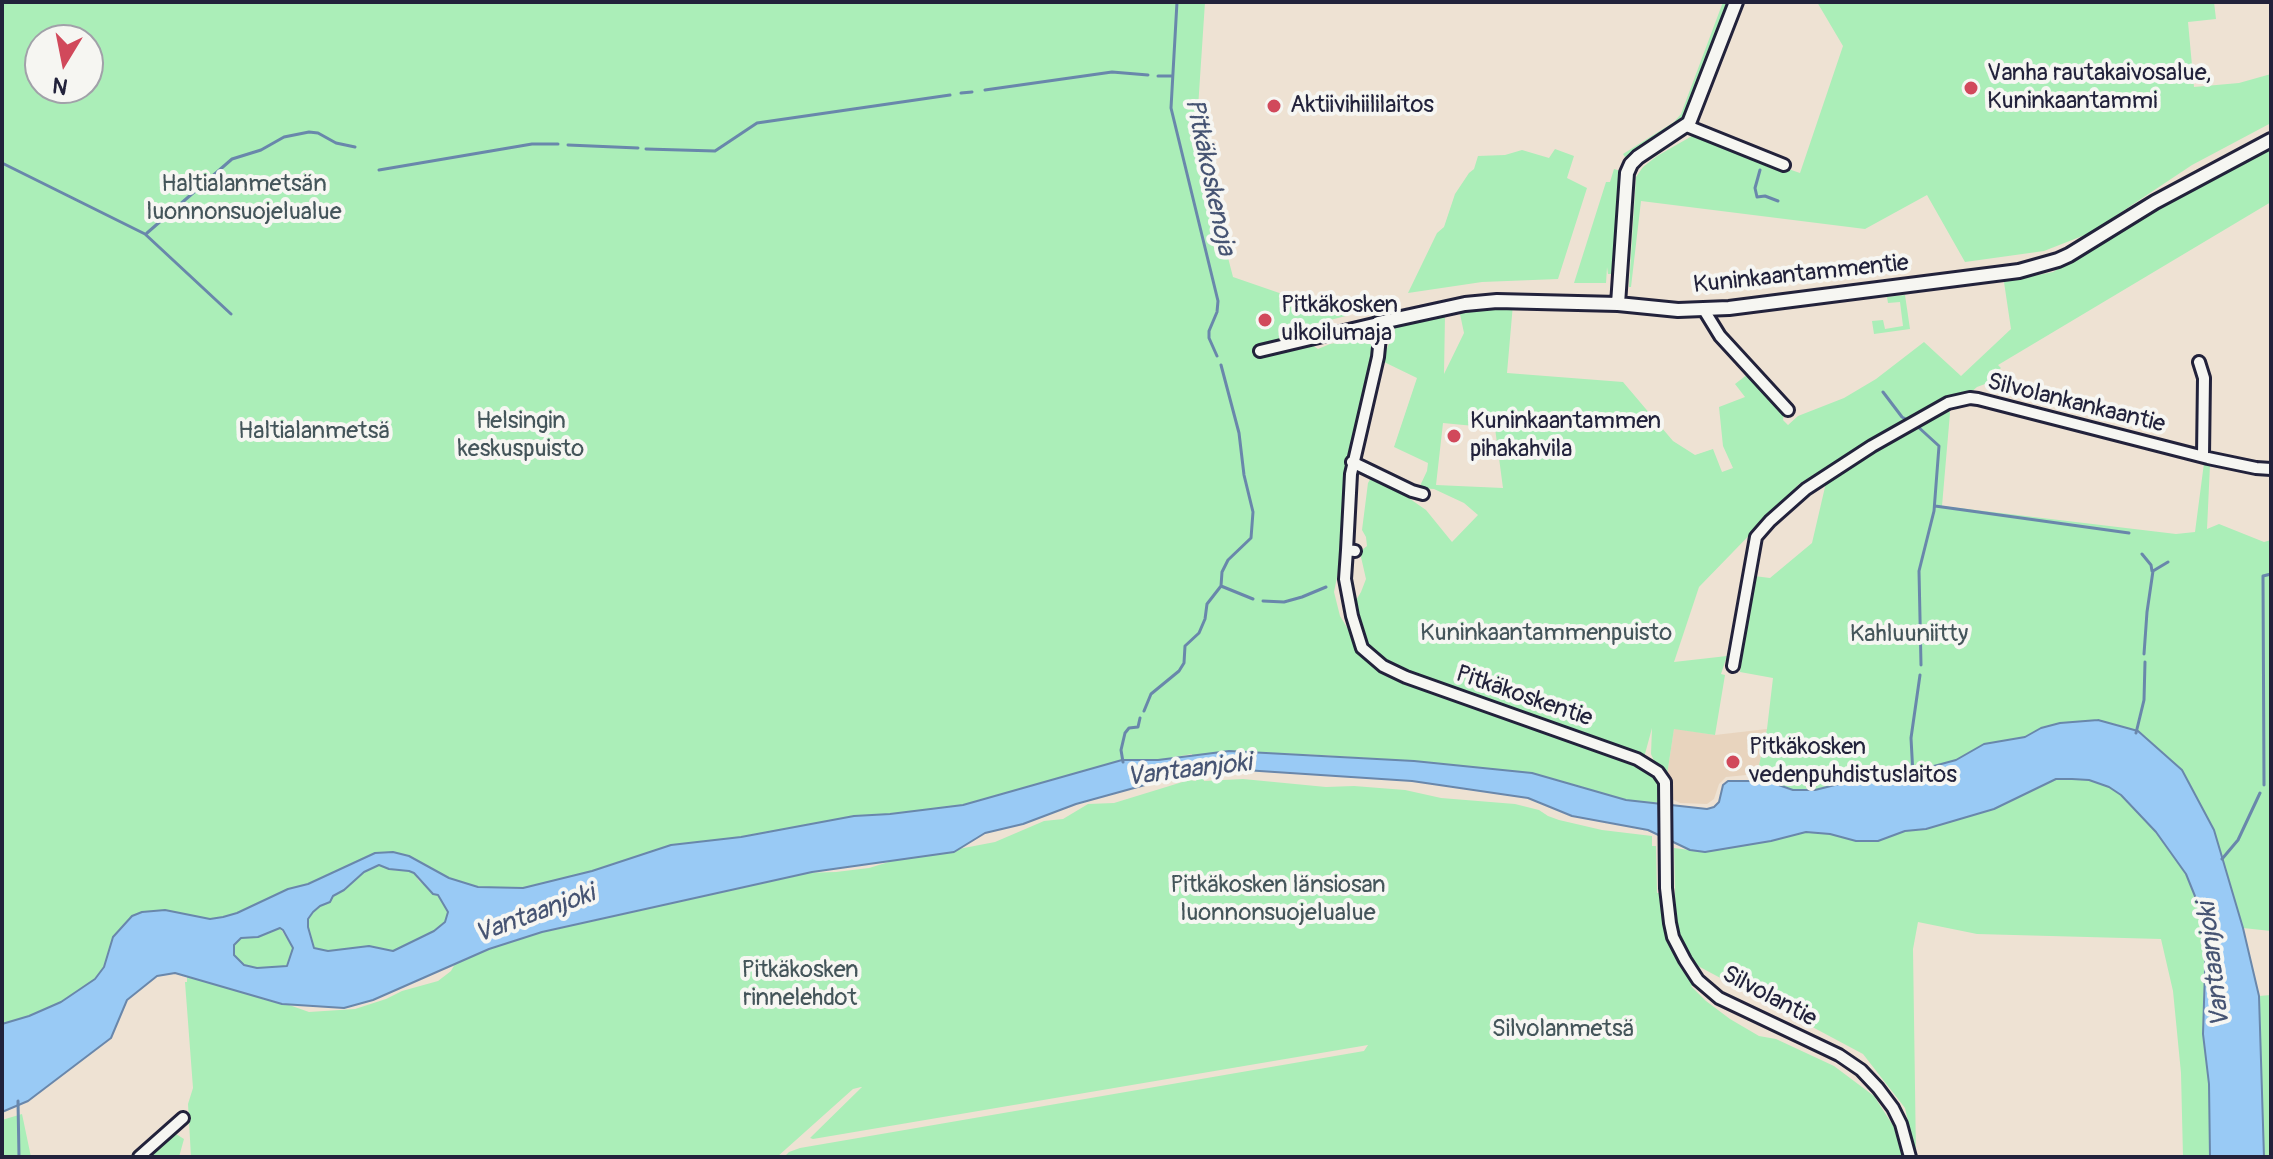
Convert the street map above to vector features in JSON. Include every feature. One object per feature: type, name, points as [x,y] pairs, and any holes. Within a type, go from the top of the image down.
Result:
[{"type":"street","points":[[1618,304],[1629,169],[1638,157],[1687,126],[1736,2]]},
{"type":"street","points":[[1687,126],[1784,165]]},
{"type":"street","name":"Kuninkaantammentie","points":[[1260,351],[1465,304],[1497,301],[1618,304],[1704,310],[2000,274],[2058,260],[2155,202],[2271,140]]},
{"type":"street","points":[[1704,310],[1720,336],[1791,410]]},
{"type":"street","name":"Pitkäkoskentie","points":[[1378,323],[1378,357],[1352,462],[1351,550],[1345,579],[1362,648],[1383,666],[1406,677],[1637,759]]},
{"type":"street","points":[[2199,362],[2204,378],[2203,456]]},
{"type":"street","name":"Silvolankankaantie","points":[[1733,666],[1756,537],[1806,489],[1942,405],[1978,399],[2203,456],[2271,469]]},
{"type":"street","points":[[1352,462],[1423,494]]},
{"type":"street","name":"Silvolantie","points":[[1637,759],[1663,778],[1666,798],[1666,888],[1673,937],[1698,980],[1719,998],[1839,1055],[1861,1070],[1893,1108],[1910,1157]]},
{"type":"street","points":[[139,1157],[183,1118]]},
{"type":"shaded area","points":[[1674,728],[1715,735],[1767,729],[1757,774],[1726,777],[1719,784],[1714,799],[1707,804],[1680,803],[1670,798],[1667,775]]},
{"type":"green space","name":"Helsingin keskuspuisto","points":[[2,2],[1205,2],[1198,108],[1211,192],[1233,277],[1346,316],[1290,330],[1318,349],[1351,340],[1374,345],[1346,465],[1340,562],[1334,592],[1340,616],[1351,634],[1365,632],[1355,602],[1366,579],[1361,557],[1362,550],[1367,546],[1362,530],[1368,483],[1372,476],[1377,476],[1426,510],[1452,542],[1478,515],[1464,503],[1434,489],[1419,488],[1428,463],[1394,447],[1417,378],[1382,361],[1396,326],[1445,315],[1444,374],[1464,333],[1460,314],[1476,307],[1513,304],[1507,373],[1623,382],[1673,441],[1695,455],[1713,449],[1722,472],[1733,468],[1723,446],[1719,407],[1745,397],[1735,384],[1748,374],[1776,402],[1788,425],[1798,416],[1844,398],[1876,379],[1924,342],[1961,376],[2011,329],[2004,282],[2053,272],[2211,179],[2271,149],[2271,202],[1998,365],[2001,368],[1985,384],[1970,393],[1944,399],[1799,484],[1699,587],[1674,662],[1727,656],[1721,674],[1725,675],[1715,735],[1674,729],[1667,775],[1651,754],[1652,728],[1642,765],[1659,776],[1663,788],[1659,803],[1626,800],[1532,773],[1319,755],[1229,751],[1200,755],[1204,781],[1243,779],[1405,790],[1441,798],[1515,804],[1539,810],[1559,820],[1602,830],[1652,836],[1652,846],[1656,846],[1657,893],[1662,893],[1667,938],[1680,967],[1697,984],[1691,986],[1730,1019],[1759,1036],[1776,1039],[1834,1066],[1874,1096],[1894,1127],[1903,1157],[784,1157],[800,1148],[1364,1051],[1368,1045],[810,1138],[861,1087],[853,1089],[777,1157],[191,1157],[188,1104],[193,1088],[185,982],[187,969],[309,1012],[355,1009],[438,981],[451,971],[456,962],[522,936],[804,873],[869,868],[905,857],[995,842],[1044,821],[1063,819],[1088,804],[1114,803],[1189,780],[1196,781],[1192,754],[1158,760],[1122,760],[963,805],[854,816],[741,837],[671,845],[592,871],[523,888],[478,887],[449,878],[409,856],[288,889],[223,917],[210,919],[164,910],[142,912],[132,916],[95,979],[61,1002],[2,1024]],"holes":[[[1443,423],[1495,428],[1503,488],[1436,485]]]},
{"type":"green space","points":[[1723,2],[1728,2],[1685,117],[1627,160],[1623,154],[1674,122],[1681,114]]},
{"type":"green space","points":[[1817,2],[2214,2],[2216,19],[2188,22],[2194,87],[2239,83],[2271,74],[2271,123],[2192,165],[2090,233],[2044,251],[1965,262],[1927,195],[1865,229],[1641,201],[1629,287],[1636,177],[1657,156],[1692,136],[1800,173],[1843,46]]},
{"type":"green space","points":[[1555,149],[1574,156],[1567,178],[1587,188],[1558,279],[1482,282],[1408,293],[1437,233],[1444,227],[1455,194],[1474,169],[1478,156],[1505,155],[1522,150],[1549,158]]},
{"type":"green space","points":[[1614,169],[1621,171],[1615,274],[1608,274],[1607,267],[1606,283],[1574,283],[1606,182],[1610,182]]},
{"type":"green space","points":[[1905,295],[1910,329],[1874,334],[1872,321],[1883,320],[1885,329],[1903,326],[1900,302],[1888,303],[1887,297]]},
{"type":"green space","name":"Kahluuniitty","points":[[1947,407],[1950,413],[1942,506],[2176,534],[2195,532],[2204,463],[2210,465],[2207,529],[2219,524],[2264,542],[2271,540],[2271,931],[2243,928],[2214,830],[2138,731],[2115,724],[2098,720],[2041,728],[2025,737],[1984,744],[1956,760],[1908,773],[1815,790],[1793,790],[1754,780],[1767,729],[1773,678],[1740,672],[1754,576],[1770,578],[1812,543],[1824,482]]},
{"type":"green space","points":[[2056,779],[2089,780],[2121,795],[2156,832],[2186,874],[2201,911],[2206,939],[2203,1034],[2209,1084],[2210,1157],[2183,1157],[2181,1073],[2173,991],[2161,939],[1977,934],[1918,922],[1913,949],[1916,1157],[1905,1108],[1863,1054],[1698,966],[1676,936],[1674,848],[1705,852],[1806,832],[1856,841],[1878,841],[1905,831],[1927,829],[1994,809]]},
{"type":"green space","points":[[379,865],[414,873],[419,881],[438,895],[448,912],[445,922],[434,931],[393,951],[369,946],[328,951],[314,948],[308,927],[308,919],[313,912],[330,902],[333,896],[364,872]]},
{"type":"green space","points":[[280,928],[293,948],[287,966],[257,968],[244,965],[234,955],[234,945],[241,938],[258,937]]},
{"type":"green space","points":[[2271,995],[2271,1157],[2264,1157],[2259,996]]},
{"type":"green space","points":[[22,1114],[31,1157],[2,1157],[2,1120]]},
{"type":"green space","points":[[176,1134],[184,1139],[179,1157],[146,1157],[169,1136]]},
{"type":"water","name":"Vantaanjoki","points":[[2098,720],[2138,731],[2182,770],[2214,830],[2259,996],[2264,1157],[2210,1157],[2209,1084],[2203,1034],[2206,939],[2201,911],[2186,874],[2156,832],[2121,795],[2089,780],[2072,779],[2056,779],[1994,809],[1926,829],[1905,831],[1878,841],[1856,841],[1806,832],[1705,852],[1690,850],[1648,830],[1572,816],[1528,798],[1412,781],[1229,769],[1174,777],[985,833],[954,852],[812,872],[542,932],[489,949],[373,1000],[344,1008],[282,1004],[175,973],[157,976],[127,1000],[111,1038],[28,1101],[2,1112],[2,1024],[61,1002],[95,979],[104,967],[113,937],[132,916],[165,910],[210,919],[223,917],[288,889],[308,884],[375,853],[393,852],[409,856],[449,878],[478,887],[523,888],[592,871],[671,845],[741,837],[854,816],[963,805],[1122,760],[1158,760],[1229,751],[1414,761],[1532,773],[1626,800],[1707,809],[1719,802],[1723,785],[1728,781],[1767,781],[1793,790],[1815,790],[1908,773],[1956,760],[1984,744],[2025,737],[2041,728]],"holes":[[[379,865],[414,873],[433,894],[438,895],[448,912],[445,922],[434,931],[393,951],[369,946],[328,951],[314,948],[308,927],[308,919],[313,912],[330,902],[333,896],[364,872]],[[280,928],[293,948],[287,966],[257,968],[244,965],[234,955],[234,945],[241,938],[258,937]]]},
{"type":"waterway","name":"Pitkäkoskenoja","points":[[1177,2],[1171,108],[1218,301],[1209,331],[1217,356]]},
{"type":"waterway","points":[[985,90],[1112,72],[1148,75]]},
{"type":"waterway","points":[[1158,76],[1171,76]]},
{"type":"waterway","points":[[961,93],[972,92]]},
{"type":"waterway","points":[[646,149],[715,151],[757,123],[950,95]]},
{"type":"waterway","points":[[147,233],[232,159],[261,150],[284,137],[318,133],[336,143],[355,147]]},
{"type":"waterway","points":[[379,170],[532,144],[558,144]]},
{"type":"waterway","points":[[568,145],[638,148]]},
{"type":"waterway","points":[[2,163],[145,234],[231,314]]},
{"type":"waterway","points":[[1760,170],[1755,188],[1757,197],[1765,196],[1778,201]]},
{"type":"waterway","name":"Pitkäkoskenoja","points":[[1144,711],[1151,694],[1179,671],[1184,663],[1185,646],[1199,633],[1207,604],[1221,586],[1222,572],[1228,560],[1251,538],[1253,512],[1244,475],[1239,433],[1221,365]]},
{"type":"waterway","points":[[1883,392],[1902,417],[1909,421]]},
{"type":"waterway","points":[[1916,425],[1939,446],[1934,511],[1919,571],[1921,665]]},
{"type":"waterway","points":[[1935,506],[2129,533]]},
{"type":"waterway","points":[[2142,554],[2152,571]]},
{"type":"waterway","points":[[2144,654],[2153,571],[2168,562]]},
{"type":"waterway","points":[[2264,785],[2263,576],[2271,574]]},
{"type":"waterway","points":[[1221,586],[1253,599]]},
{"type":"waterway","points":[[1263,601],[1284,602],[1326,587]]},
{"type":"waterway","points":[[2136,733],[2144,700],[2145,662]]},
{"type":"waterway","points":[[1913,775],[1911,738],[1920,675]]},
{"type":"waterway","name":"Pitkäkoskenoja","points":[[1123,762],[1121,750],[1125,733],[1129,728],[1138,727],[1140,718]]},
{"type":"waterway","points":[[2222,859],[2238,840],[2260,793]]},
{"type":"waterway","points":[[18,1101],[19,1157]]},
{"type":"place","name":"Vanha rautakaivosalue, Kuninkaantammi","points":[[1971,88]]},
{"type":"place","name":"Aktiivihiililaitos","points":[[1274,106]]},
{"type":"place","name":"Pitkäkosken ulkoilumaja","points":[[1265,320]]},
{"type":"place","name":"Kuninkaantammen pihakahvila","points":[[1454,436]]},
{"type":"place","name":"Pitkäkosken vedenpuhdistuslaitos","points":[[1733,762]]},
{"type":"park label","name":"Haltialanmetsän luonnonsuojelualue","points":[[244,199]]},
{"type":"park label","name":"Haltialanmetsä","points":[[314,432]]},
{"type":"park label","name":"Kuninkaantammenpuisto","points":[[1546,634]]},
{"type":"park label","name":"Pitkäkosken länsiosan luonnonsuojelualue","points":[[1278,900]]},
{"type":"park label","name":"Pitkäkosken rinnelehdot","points":[[800,985]]},
{"type":"park label","name":"Silvolanmetsä","points":[[1563,1030]]}]
